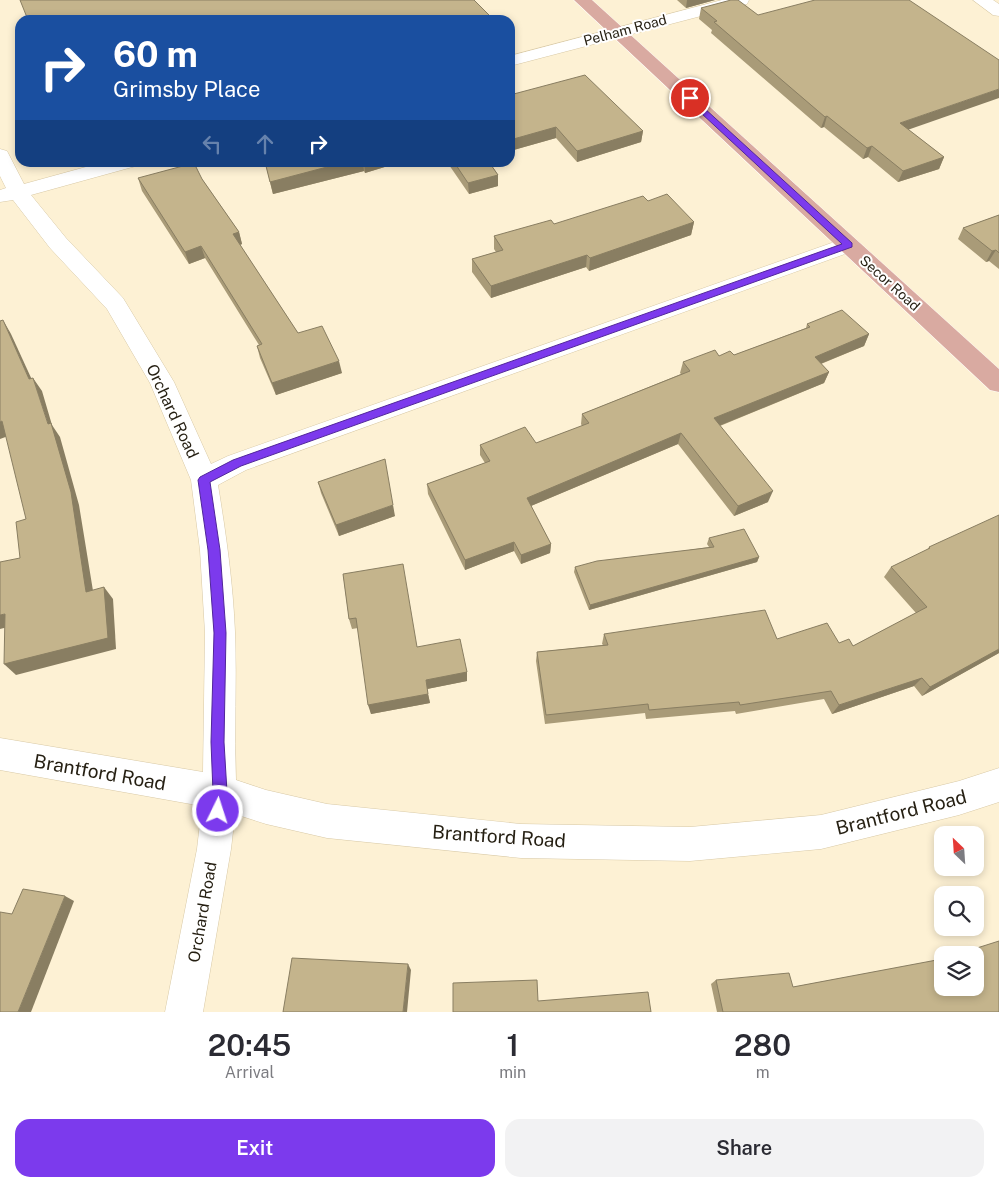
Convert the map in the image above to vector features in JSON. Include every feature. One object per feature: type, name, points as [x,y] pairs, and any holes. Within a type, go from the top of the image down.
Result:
[{"type":"main road","name":"Secor Road","points":[[582,0],[999,383]]},
{"type":"street","name":"Pelham Road","points":[[515,60],[740,0]]},
{"type":"street","points":[[981,0],[999,11]]},
{"type":"street","name":"Orchard Road","points":[[0,155],[9,194],[115,304],[162,382],[204,480],[214,550],[220,633],[218,742],[220,792],[214,849],[184,1012]]},
{"type":"street","points":[[9,194],[110,167]]},
{"type":"street","points":[[204,480],[237,463],[848,245]]},
{"type":"street","name":"Brantford Road","points":[[0,754],[220,792],[327,821],[521,841],[690,844],[821,832],[959,798],[999,785]]},
{"type":"building","points":[[20,0],[474,0],[489,15],[26,15]]},
{"type":"building","points":[[738,0],[758,15],[815,0],[909,0],[999,60],[999,89],[900,123],[944,157],[903,171],[872,146],[867,148],[827,116],[825,117],[714,22],[717,21],[701,8]]},
{"type":"building","points":[[585,75],[643,131],[577,151],[556,127],[515,139],[515,94]]},
{"type":"building","points":[[179,167],[196,167],[202,179],[239,232],[233,234],[298,333],[322,326],[339,361],[272,383],[257,346],[262,344],[201,246],[185,252],[138,178]]},
{"type":"building","points":[[266,167],[327,167],[270,182]]},
{"type":"building","points":[[457,167],[492,167],[498,175],[468,183]]},
{"type":"building","points":[[667,194],[694,222],[590,258],[587,255],[491,286],[472,259],[503,250],[494,236],[551,220],[554,224],[643,196],[648,201]]},
{"type":"building","points":[[999,215],[999,253],[996,250],[992,251],[963,228]]},
{"type":"building","points":[[842,310],[869,334],[815,357],[829,372],[714,418],[773,491],[738,506],[681,433],[527,498],[551,544],[521,555],[514,542],[465,560],[427,484],[490,461],[480,445],[525,427],[536,443],[589,423],[582,414],[690,371],[683,362],[715,350],[719,356],[730,351],[734,355],[810,327],[807,324]]},
{"type":"building","points":[[3,320],[29,379],[33,378],[48,424],[51,423],[71,492],[86,592],[104,587],[108,638],[4,664],[5,614],[0,615],[0,562],[20,558],[16,522],[26,519],[2,421],[0,422],[0,321]]},
{"type":"building","points":[[385,459],[393,505],[336,525],[318,482]]},
{"type":"building","points":[[999,515],[999,649],[930,687],[922,678],[839,705],[831,691],[740,705],[739,702],[649,710],[648,704],[546,715],[537,652],[608,645],[604,634],[765,610],[777,639],[827,623],[839,643],[849,639],[853,646],[927,607],[891,567],[929,547]]},
{"type":"building","points":[[744,529],[759,557],[590,605],[575,567],[597,561],[714,547],[709,538]]},
{"type":"building","points":[[403,564],[417,647],[460,639],[467,672],[426,680],[428,694],[368,705],[356,618],[349,619],[343,574]]},
{"type":"building","points":[[23,889],[65,896],[18,1012],[0,1012],[0,912],[12,914]]},
{"type":"building","points":[[999,941],[999,1012],[723,1012],[716,980],[789,973],[793,987],[934,961],[934,996],[984,996],[983,946]]},
{"type":"building","points":[[292,958],[408,964],[403,1012],[283,1012]]},
{"type":"building","points":[[537,980],[538,1001],[648,992],[651,1012],[453,1012],[453,983]]},
{"type":"route","points":[[218,811],[220,792],[218,742],[220,633],[214,550],[204,480],[237,463],[848,245],[690,98]]}]
